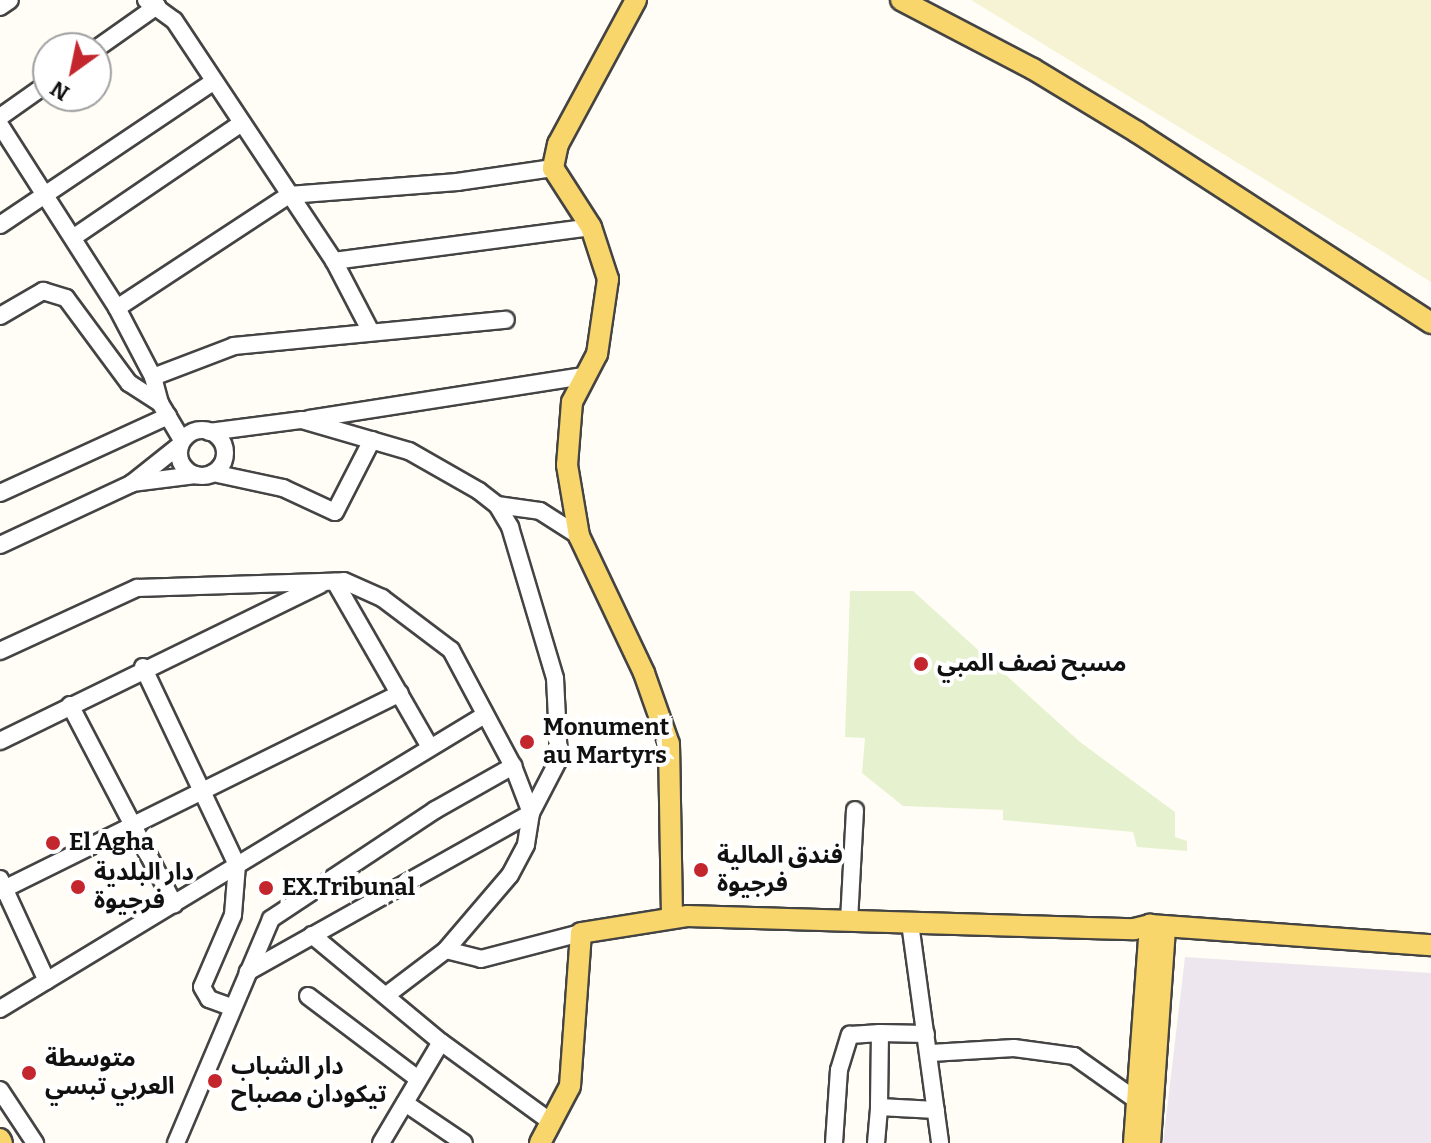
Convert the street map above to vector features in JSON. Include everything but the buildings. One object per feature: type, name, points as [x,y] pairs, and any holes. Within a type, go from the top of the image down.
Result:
[{"type":"main road","points":[[636,0],[558,144],[553,168],[591,227],[608,279],[600,342],[584,376],[566,435],[579,536],[644,673],[669,744],[672,917]]},
{"type":"main road","points":[[901,0],[1124,124],[1431,323]]},
{"type":"main road","points":[[540,1143],[570,1086],[581,933],[672,917],[910,923],[1153,932],[1298,942],[1431,945]]},
{"type":"main road","points":[[1134,1143],[1153,932]]},
{"type":"main road","points":[[1150,1143],[1153,932]]},
{"type":"main road","points":[[1298,942],[1431,958]]},
{"type":"street","points":[[0,7],[10,0]]},
{"type":"street","points":[[112,36],[151,3],[174,20],[334,261],[371,332]]},
{"type":"street","points":[[0,225],[214,81]]},
{"type":"street","points":[[0,117],[32,94]]},
{"type":"street","points":[[74,237],[242,123]]},
{"type":"street","points":[[0,125],[117,308],[153,377],[164,410],[181,443],[181,463],[195,475]]},
{"type":"street","points":[[117,308],[289,195],[457,182],[553,168]]},
{"type":"street","points":[[334,261],[591,227]]},
{"type":"street","points":[[0,316],[43,291],[66,298],[129,383],[164,410]]},
{"type":"street","points":[[153,377],[214,350],[506,320]]},
{"type":"street","points":[[0,545],[131,484],[197,431],[302,420],[584,376]]},
{"type":"street","points":[[0,493],[164,410]]},
{"type":"street","points":[[302,420],[372,440],[445,469],[497,505],[510,527],[541,626],[560,716],[559,759],[531,813],[519,862],[446,950],[388,994]]},
{"type":"street","points":[[213,473],[245,427]]},
{"type":"street","points":[[209,432],[223,445],[225,458]]},
{"type":"street","points":[[131,484],[213,473],[283,488],[335,512],[372,440]]},
{"type":"street","points":[[497,505],[540,511],[579,536]]},
{"type":"street","points":[[0,651],[137,588],[330,582],[362,586],[451,650],[483,716],[513,766],[531,813]]},
{"type":"street","points":[[0,741],[143,667],[261,618],[330,582]]},
{"type":"street","points":[[330,582],[430,747]]},
{"type":"street","points":[[143,667],[237,865],[233,915],[202,987],[209,999],[231,1007]]},
{"type":"street","points":[[47,981],[2,886],[131,823],[201,793],[400,693]]},
{"type":"street","points":[[70,705],[174,904]]},
{"type":"street","points":[[0,1009],[483,716]]},
{"type":"street","points":[[176,1143],[264,928],[285,906],[513,766]]},
{"type":"street","points":[[849,921],[855,810]]},
{"type":"street","points":[[248,972],[531,813]]},
{"type":"street","points":[[910,923],[931,1053],[940,1143]]},
{"type":"street","points":[[446,950],[481,959],[581,933]]},
{"type":"street","points":[[312,935],[388,994],[441,1042],[551,1122]]},
{"type":"street","points":[[308,996],[418,1079]]},
{"type":"street","points":[[876,1143],[880,1033]]},
{"type":"street","points":[[834,1143],[844,1042],[850,1035],[926,1034]]},
{"type":"street","points":[[381,1143],[441,1042]]},
{"type":"street","points":[[931,1053],[1014,1048],[1074,1056],[1139,1102]]},
{"type":"street","points":[[0,1090],[35,1143]]},
{"type":"street","points":[[405,1103],[464,1143]]},
{"type":"street","points":[[879,1107],[936,1110]]},
{"type":"shaded area","points":[[971,0],[1431,0],[1431,282],[1377,248]]},
{"type":"shaded area","points":[[1185,957],[1431,973],[1431,1143],[1163,1143]]},
{"type":"green space","name":"مسبح نصف المبي","points":[[850,591],[913,591],[1080,742],[1175,812],[1175,837],[1187,841],[1187,851],[1137,847],[1133,832],[1003,820],[1003,810],[903,806],[862,773],[865,738],[845,737]]},
{"type":"place","name":"مسبح نصف المبي","points":[[921,664]]},
{"type":"place","name":"Monument au Martyrs","points":[[527,742]]},
{"type":"place","name":"El Agha","points":[[53,843]]},
{"type":"place","name":"فندق المالية فرجيوة","points":[[701,870]]},
{"type":"place","name":"دار البلدية فرجيوة","points":[[78,887]]},
{"type":"place","name":"EX.Tribunal","points":[[266,888]]},
{"type":"place","name":"متوسطة العربي تبسي","points":[[29,1073]]},
{"type":"place","name":"دار الشباب تيكودان مصباح","points":[[215,1081]]}]
